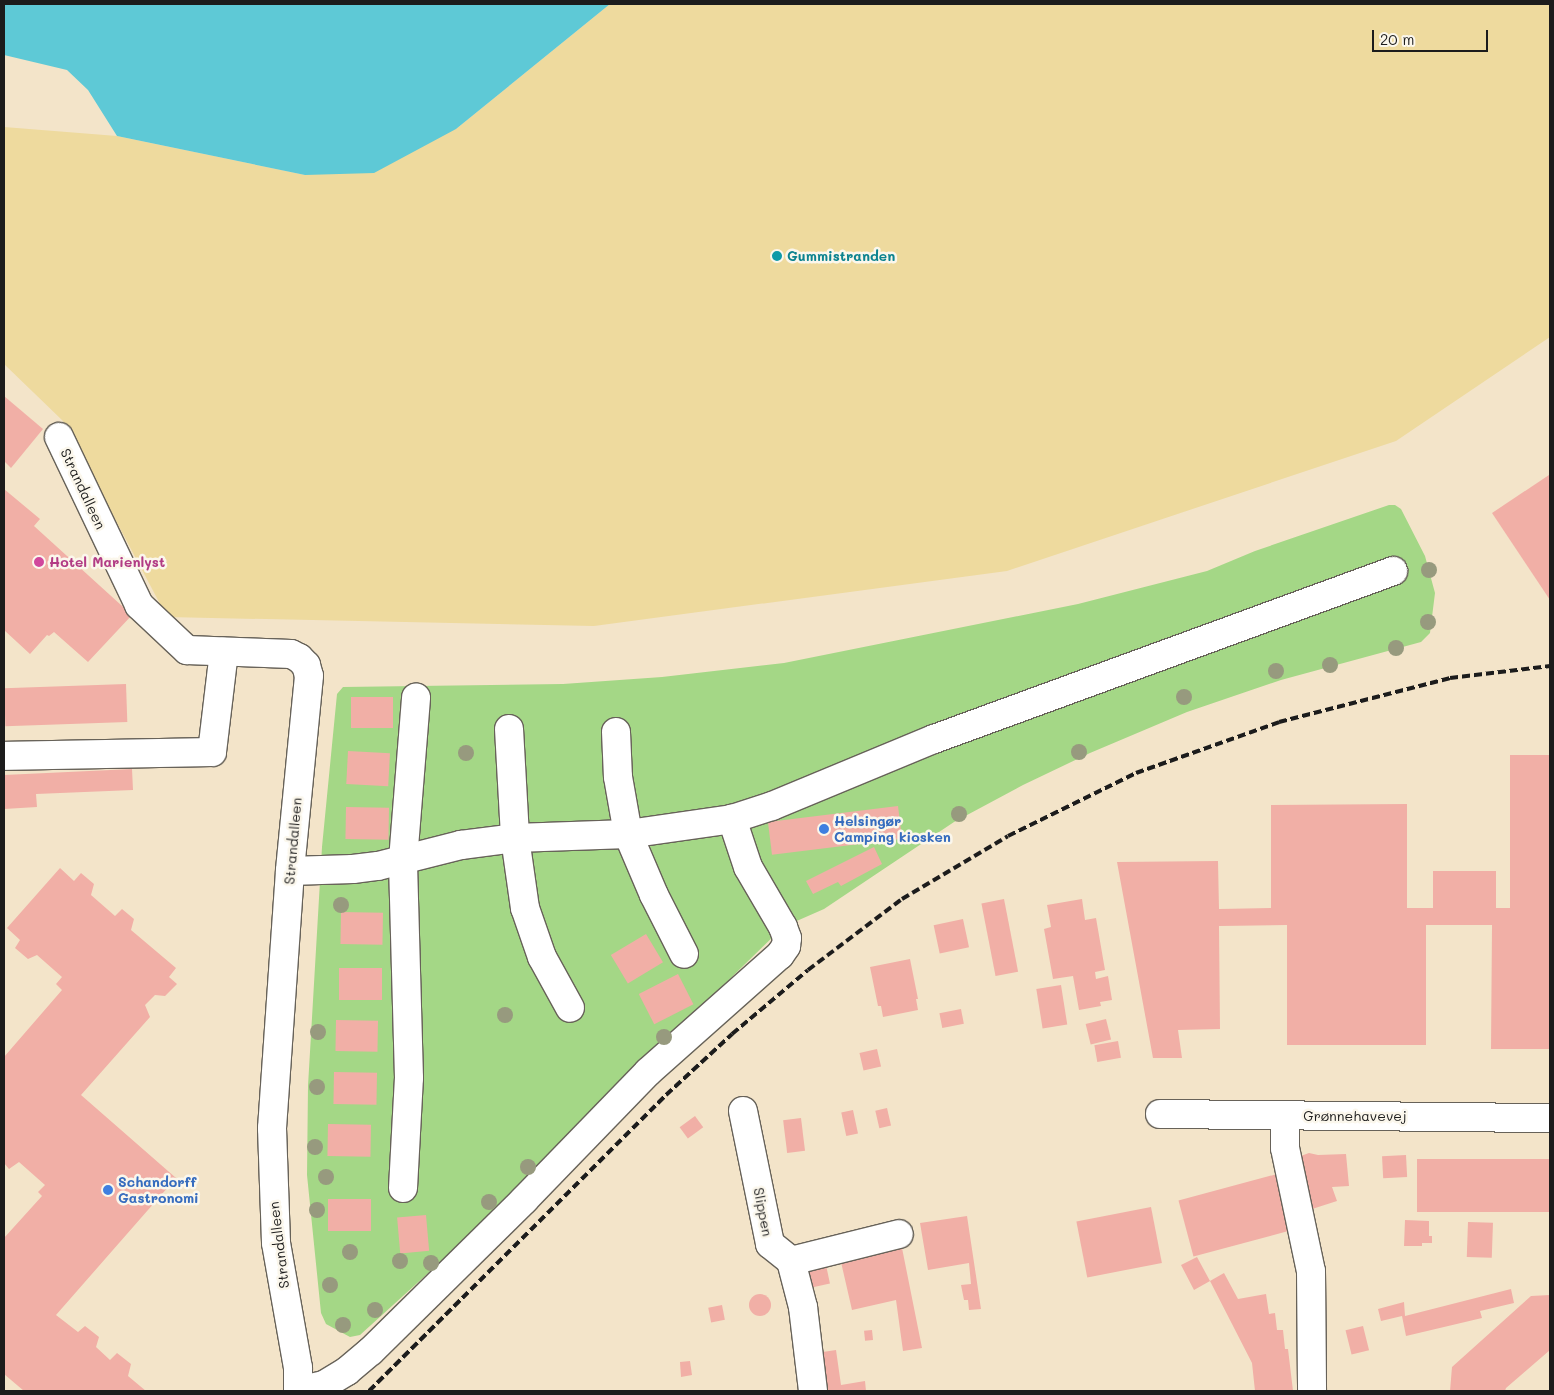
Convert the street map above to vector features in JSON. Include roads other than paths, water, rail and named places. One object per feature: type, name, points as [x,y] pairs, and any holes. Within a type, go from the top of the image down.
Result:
[{"type":"street","name":"Strandalleen","points":[[59,437],[139,605],[187,650],[291,654],[299,658],[306,665],[309,676],[290,871],[272,1128],[276,1243],[298,1368],[298,1391]]},
{"type":"street","points":[[290,871],[353,869],[403,860],[461,845],[515,838],[628,834],[732,819],[772,806],[934,738],[1393,571]]},
{"type":"street","points":[[4,756],[212,752],[224,652]]},
{"type":"street","points":[[403,1188],[409,1078],[403,860],[416,698]]},
{"type":"street","points":[[509,729],[515,838],[525,908],[542,957],[570,1008]]},
{"type":"street","points":[[616,732],[618,777],[628,834],[654,896],[684,954]]},
{"type":"street","points":[[298,1391],[324,1384],[347,1371],[371,1351],[524,1200],[648,1072],[780,955],[786,946],[787,938],[783,927],[748,867],[732,819]]},
{"type":"street","name":"Slippen","points":[[743,1111],[770,1244],[791,1261]]},
{"type":"street","name":"Grønnehavevej","points":[[1160,1114],[1550,1118]]},
{"type":"street","points":[[1285,1116],[1285,1148],[1311,1271],[1312,1391]]},
{"type":"street","points":[[813,1391],[802,1307],[791,1261],[899,1234]]},
{"type":"water","points":[[4,4],[610,4],[456,129],[374,173],[305,175],[117,136],[88,90],[67,70],[4,55]]},
{"type":"railway","points":[[369,1391],[666,1095],[732,1034],[808,970],[902,899],[1008,836],[1136,773],[1279,722],[1450,678],[1550,666]]},
{"type":"place","name":"Gummistranden","points":[[777,256]]},
{"type":"place","name":"Hotel Marienlyst","points":[[39,562]]},
{"type":"place","name":"Helsingør Camping kiosken","points":[[824,829]]},
{"type":"place","name":"Schandorff Gastronomi","points":[[108,1190]]}]
